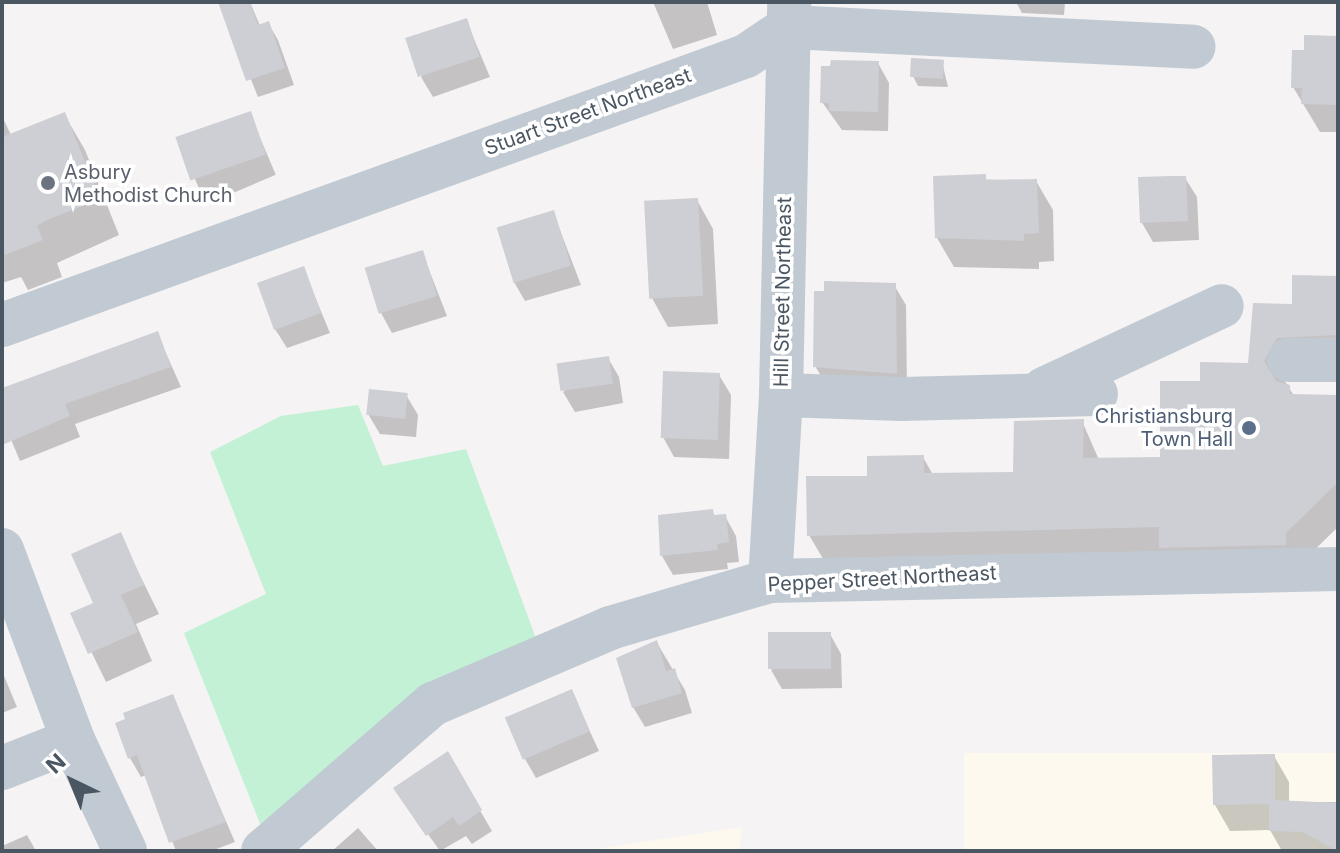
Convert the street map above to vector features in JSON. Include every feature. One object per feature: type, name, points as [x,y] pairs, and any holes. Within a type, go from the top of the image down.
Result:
[{"type":"street","points":[[789,15],[1194,47]]},
{"type":"street","name":"Stuart Street Northeast","points":[[2,325],[746,56],[789,15]]},
{"type":"street","name":"Hill Street Northeast","points":[[770,581],[781,395],[789,15]]},
{"type":"street","points":[[1024,399],[1222,306]]},
{"type":"street","points":[[1289,360],[1338,360]]},
{"type":"street","points":[[781,395],[1024,399],[1096,394]]},
{"type":"street","points":[[2,550],[73,740],[125,851]]},
{"type":"street","name":"Pepper Street Northeast","points":[[263,851],[433,704],[610,628],[770,581],[1338,569]]},
{"type":"street","points":[[2,768],[73,740]]},
{"type":"shaded area","points":[[964,753],[1338,753],[1338,851],[964,851]]},
{"type":"shaded area","points":[[742,827],[739,851],[583,851]]},
{"type":"green space","points":[[358,405],[383,466],[466,449],[537,641],[263,831],[184,633],[266,594],[210,452],[281,416]]},
{"type":"building","points":[[218,2],[250,2],[258,25],[269,21],[285,68],[246,81]]},
{"type":"building","points":[[467,18],[480,57],[418,77],[405,38]]},
{"type":"building","points":[[1304,35],[1338,36],[1338,105],[1301,104],[1302,88],[1291,88],[1292,50],[1304,50]]},
{"type":"building","points":[[911,58],[944,60],[943,79],[910,77]]},
{"type":"building","points":[[831,60],[879,61],[878,112],[829,111],[829,103],[820,103],[821,66],[830,66]]},
{"type":"building","points":[[251,111],[266,154],[190,181],[175,137]]},
{"type":"building","name":"Asbury Methodist Church","points":[[65,112],[100,199],[45,221],[37,226],[43,240],[2,256],[2,137]]},
{"type":"building","points":[[986,174],[986,180],[1037,179],[1039,233],[1024,234],[1024,241],[935,238],[933,176]]},
{"type":"building","points":[[1186,176],[1188,221],[1140,223],[1138,177]]},
{"type":"building","points":[[698,198],[703,296],[649,299],[644,201]]},
{"type":"building","points":[[554,210],[571,265],[514,283],[497,228]]},
{"type":"building","points":[[423,250],[437,296],[379,314],[365,268]]},
{"type":"building","points":[[304,266],[321,313],[274,330],[257,283]]},
{"type":"building","points":[[1292,275],[1338,276],[1338,335],[1277,338],[1264,361],[1276,381],[1290,385],[1290,394],[1338,395],[1338,482],[1286,533],[1286,545],[1159,548],[1159,527],[807,536],[806,476],[867,476],[867,456],[924,455],[924,473],[1013,472],[1014,421],[1084,419],[1083,458],[1160,457],[1160,381],[1200,381],[1200,362],[1248,363],[1253,303],[1292,304]]},
{"type":"building","points":[[824,281],[896,283],[897,374],[813,367],[814,291],[824,291]]},
{"type":"building","points":[[158,331],[171,367],[65,404],[70,416],[2,445],[2,388]]},
{"type":"building","points":[[609,356],[613,384],[560,391],[557,363]]},
{"type":"building","points":[[663,371],[720,373],[718,440],[661,438]]},
{"type":"building","points":[[369,389],[408,393],[405,419],[366,415]]},
{"type":"building","points":[[713,509],[714,515],[726,514],[729,542],[717,544],[718,550],[660,556],[658,515]]},
{"type":"building","points":[[121,532],[144,585],[121,595],[138,632],[88,654],[70,613],[93,603],[71,554]]},
{"type":"building","points":[[768,632],[831,632],[831,669],[768,669]]},
{"type":"building","points":[[657,640],[666,671],[675,668],[682,693],[632,708],[616,658]]},
{"type":"building","points":[[572,689],[590,731],[523,760],[505,718]]},
{"type":"building","points":[[173,694],[226,822],[169,843],[137,755],[128,759],[115,723],[125,719],[123,713]]},
{"type":"building","points":[[448,751],[482,810],[459,826],[453,817],[426,836],[393,788]]},
{"type":"building","points":[[1275,754],[1275,800],[1338,803],[1338,851],[1302,832],[1269,831],[1269,804],[1213,805],[1212,755]]},
{"type":"place","name":"Asbury Methodist Church","points":[[48,183]]},
{"type":"place","name":"Christiansburg Town Hall","points":[[1249,428]]}]
